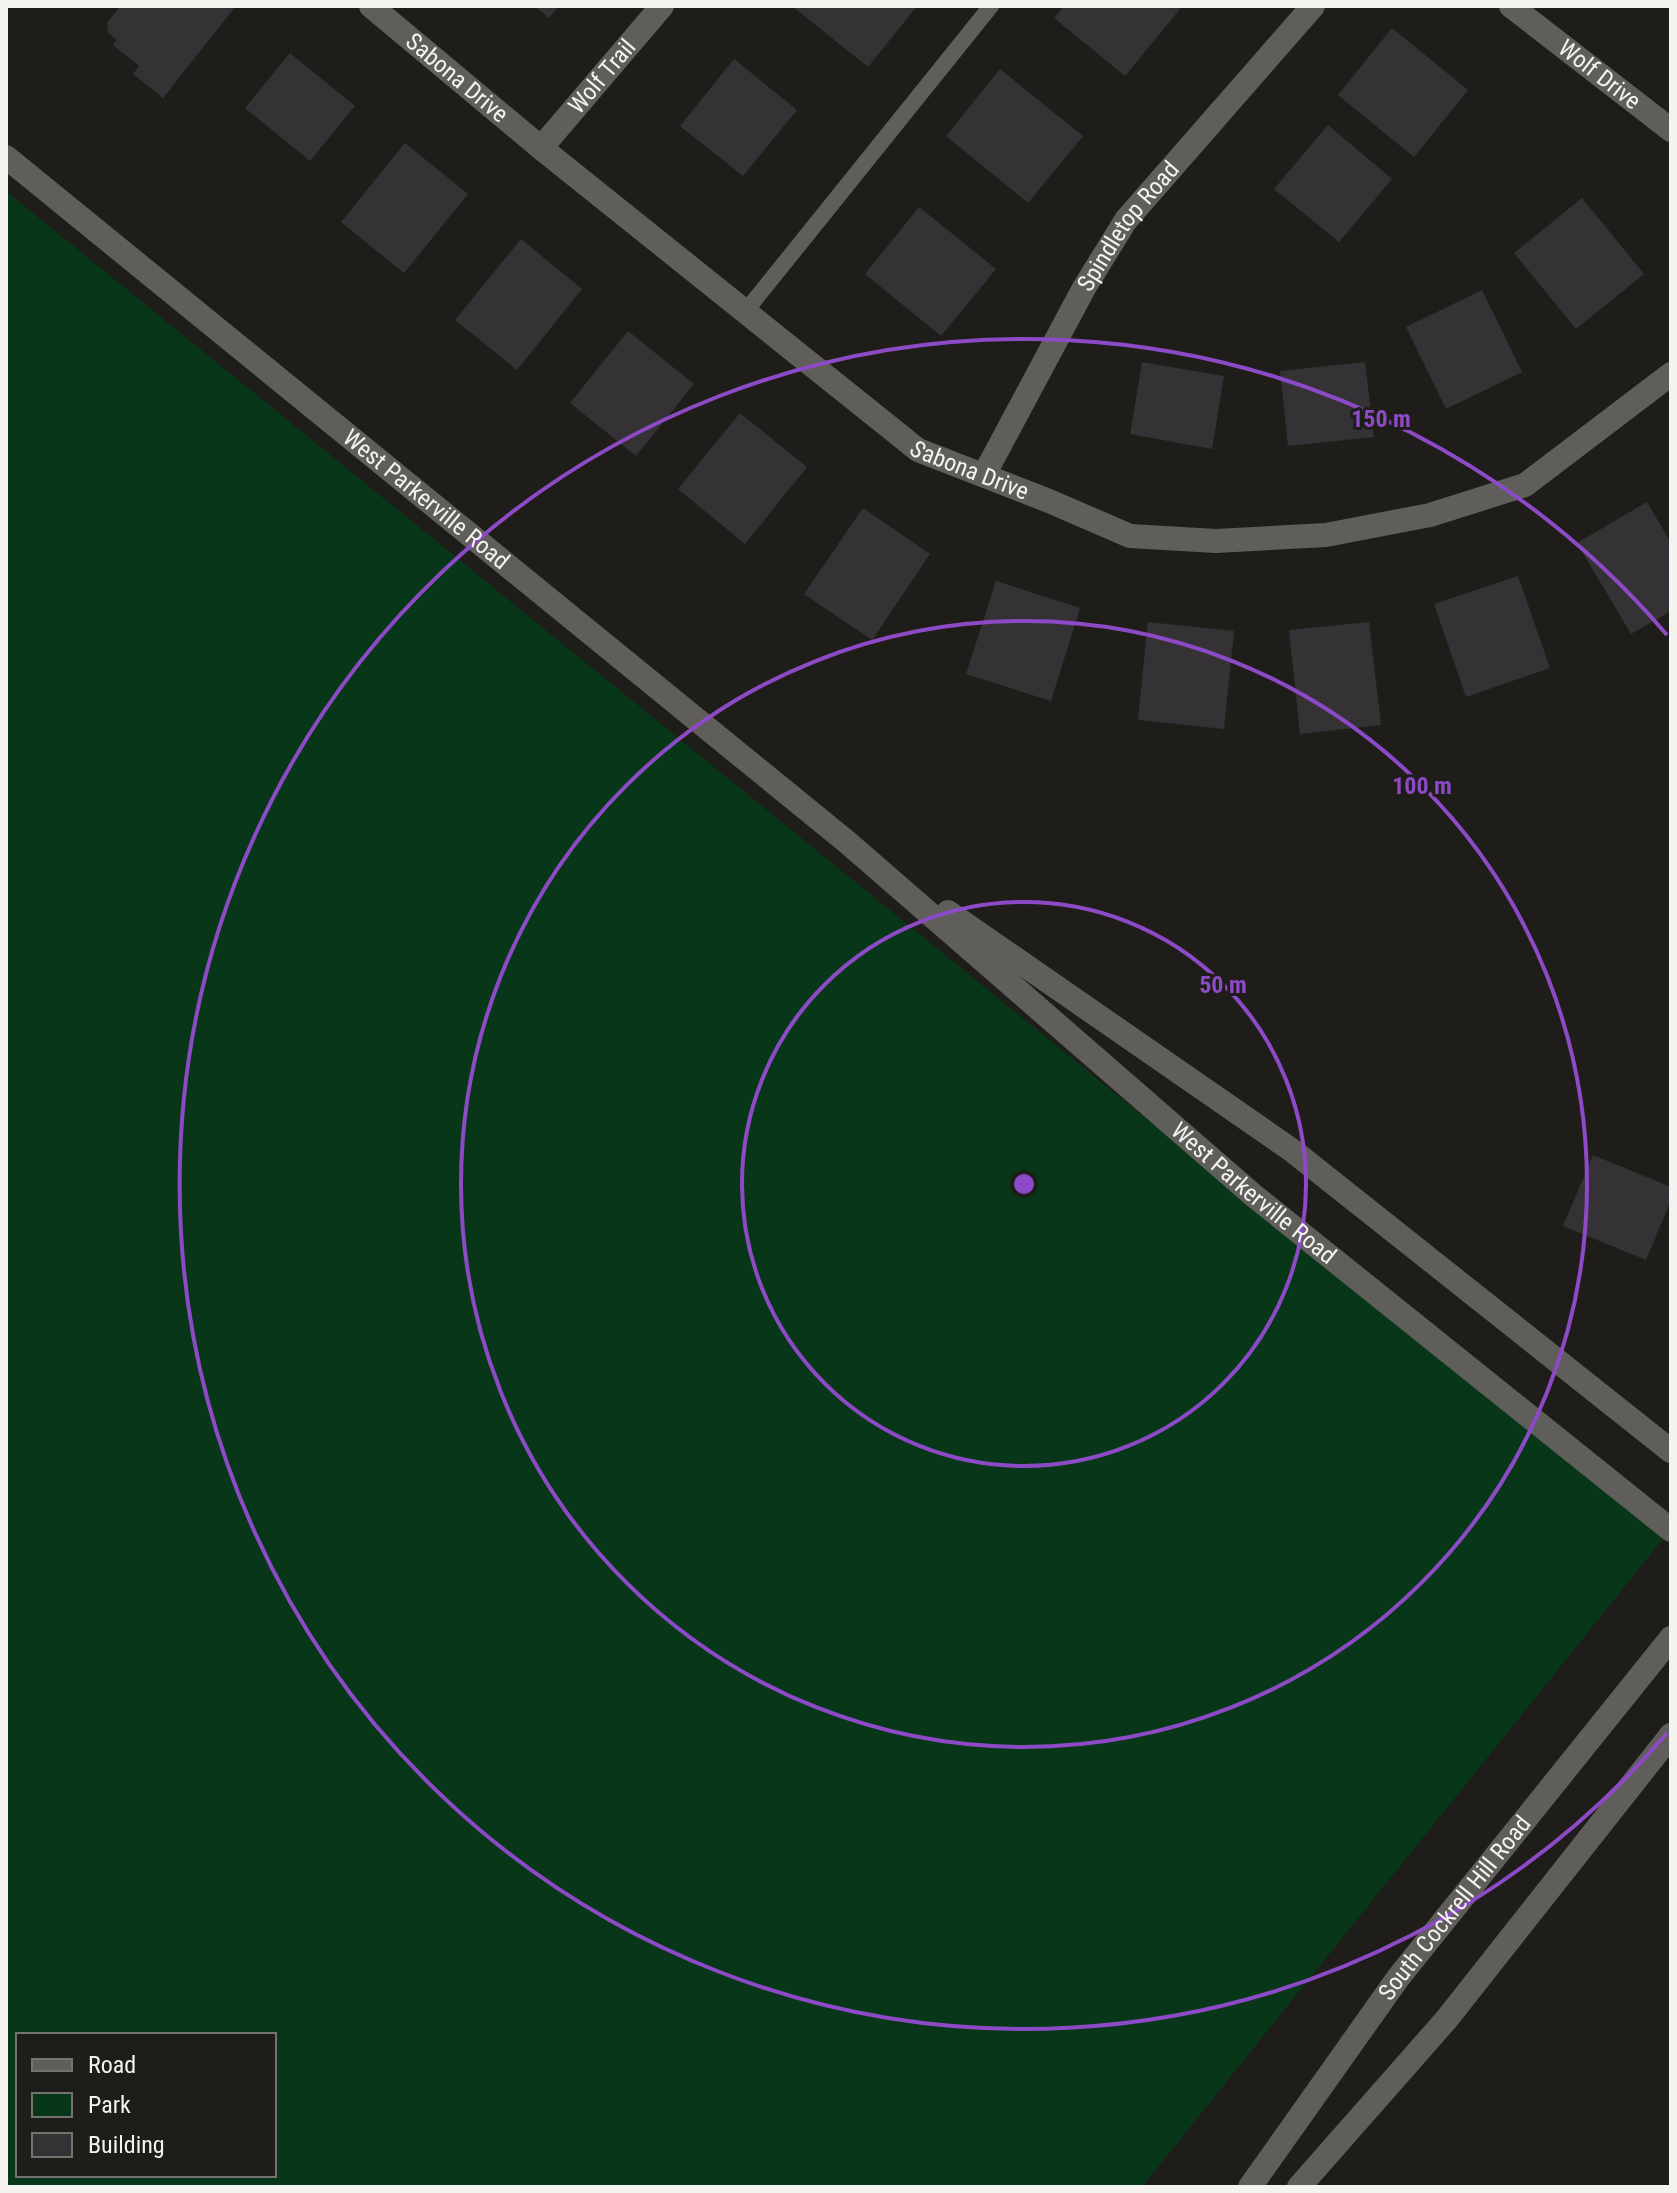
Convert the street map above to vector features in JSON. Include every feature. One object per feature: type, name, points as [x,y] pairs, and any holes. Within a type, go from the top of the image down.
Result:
[{"type":"street","name":"Sabona Drive","points":[[371,6],[541,148],[918,450],[1130,536],[1216,541],[1326,535],[1430,515],[1525,485],[1671,374]]},
{"type":"street","name":"Wolf Trail","points":[[541,148],[662,6]]},
{"type":"street","name":"Spindletop Road","points":[[984,475],[1084,288],[1126,220],[1313,6]]},
{"type":"street","name":"Wolf Drive","points":[[1511,6],[1671,130]]},
{"type":"street","name":"Wolf Drive","points":[[1650,113],[1671,148]]},
{"type":"street","name":"West Parkerville Road","points":[[6,157],[847,842],[1253,1195],[1671,1530]]},
{"type":"street","name":"West Parkerville Road","points":[[847,842],[1293,1151],[1671,1451]]},
{"type":"street","name":"South Cockrell Hill Road","points":[[1250,2187],[1398,1978],[1671,1638]]},
{"type":"street","points":[[1299,2187],[1446,2020],[1671,1735]]},
{"type":"lane","points":[[745,312],[991,6]]},
{"type":"green space","points":[[6,191],[1663,1539],[1142,2187],[6,2187]]},
{"type":"building","points":[[120,6],[235,7],[163,98],[133,74],[139,66],[113,45],[117,40],[108,33],[107,23]]},
{"type":"building","points":[[534,6],[559,6],[549,18]]},
{"type":"building","points":[[792,6],[917,6],[868,67]]},
{"type":"building","points":[[1064,6],[1176,6],[1180,9],[1125,76],[1054,18]]},
{"type":"building","points":[[1392,28],[1468,90],[1414,157],[1338,95]]},
{"type":"building","points":[[290,53],[355,106],[310,161],[245,108]]},
{"type":"building","points":[[734,59],[797,110],[743,176],[680,126]]},
{"type":"building","points":[[1000,69],[1083,136],[1028,203],[946,136]]},
{"type":"building","points":[[1328,125],[1392,179],[1339,242],[1274,189]]},
{"type":"building","points":[[405,143],[468,194],[404,273],[341,222]]},
{"type":"building","points":[[1582,198],[1644,274],[1576,329],[1514,253]]},
{"type":"building","points":[[919,207],[996,269],[941,336],[865,274]]},
{"type":"building","points":[[521,239],[582,289],[517,370],[455,320]]},
{"type":"building","points":[[1482,290],[1522,372],[1446,409],[1406,327]]},
{"type":"building","points":[[628,331],[694,384],[636,456],[570,403]]},
{"type":"building","points":[[1142,362],[1224,376],[1212,449],[1130,434]]},
{"type":"building","points":[[1365,362],[1374,437],[1288,446],[1280,371]]},
{"type":"building","points":[[740,413],[807,467],[745,544],[678,489]]},
{"type":"building","points":[[1647,502],[1671,543],[1671,611],[1631,634],[1577,543]]},
{"type":"building","points":[[863,508],[930,554],[872,640],[804,594]]},
{"type":"building","points":[[1518,576],[1550,668],[1466,697],[1434,604]]},
{"type":"building","points":[[996,581],[1080,608],[1051,701],[966,674]]},
{"type":"building","points":[[1148,622],[1234,631],[1224,729],[1138,720]]},
{"type":"building","points":[[1369,622],[1381,725],[1300,734],[1289,630]]},
{"type":"building","points":[[1593,1155],[1671,1187],[1671,1200],[1646,1260],[1563,1226]]}]
